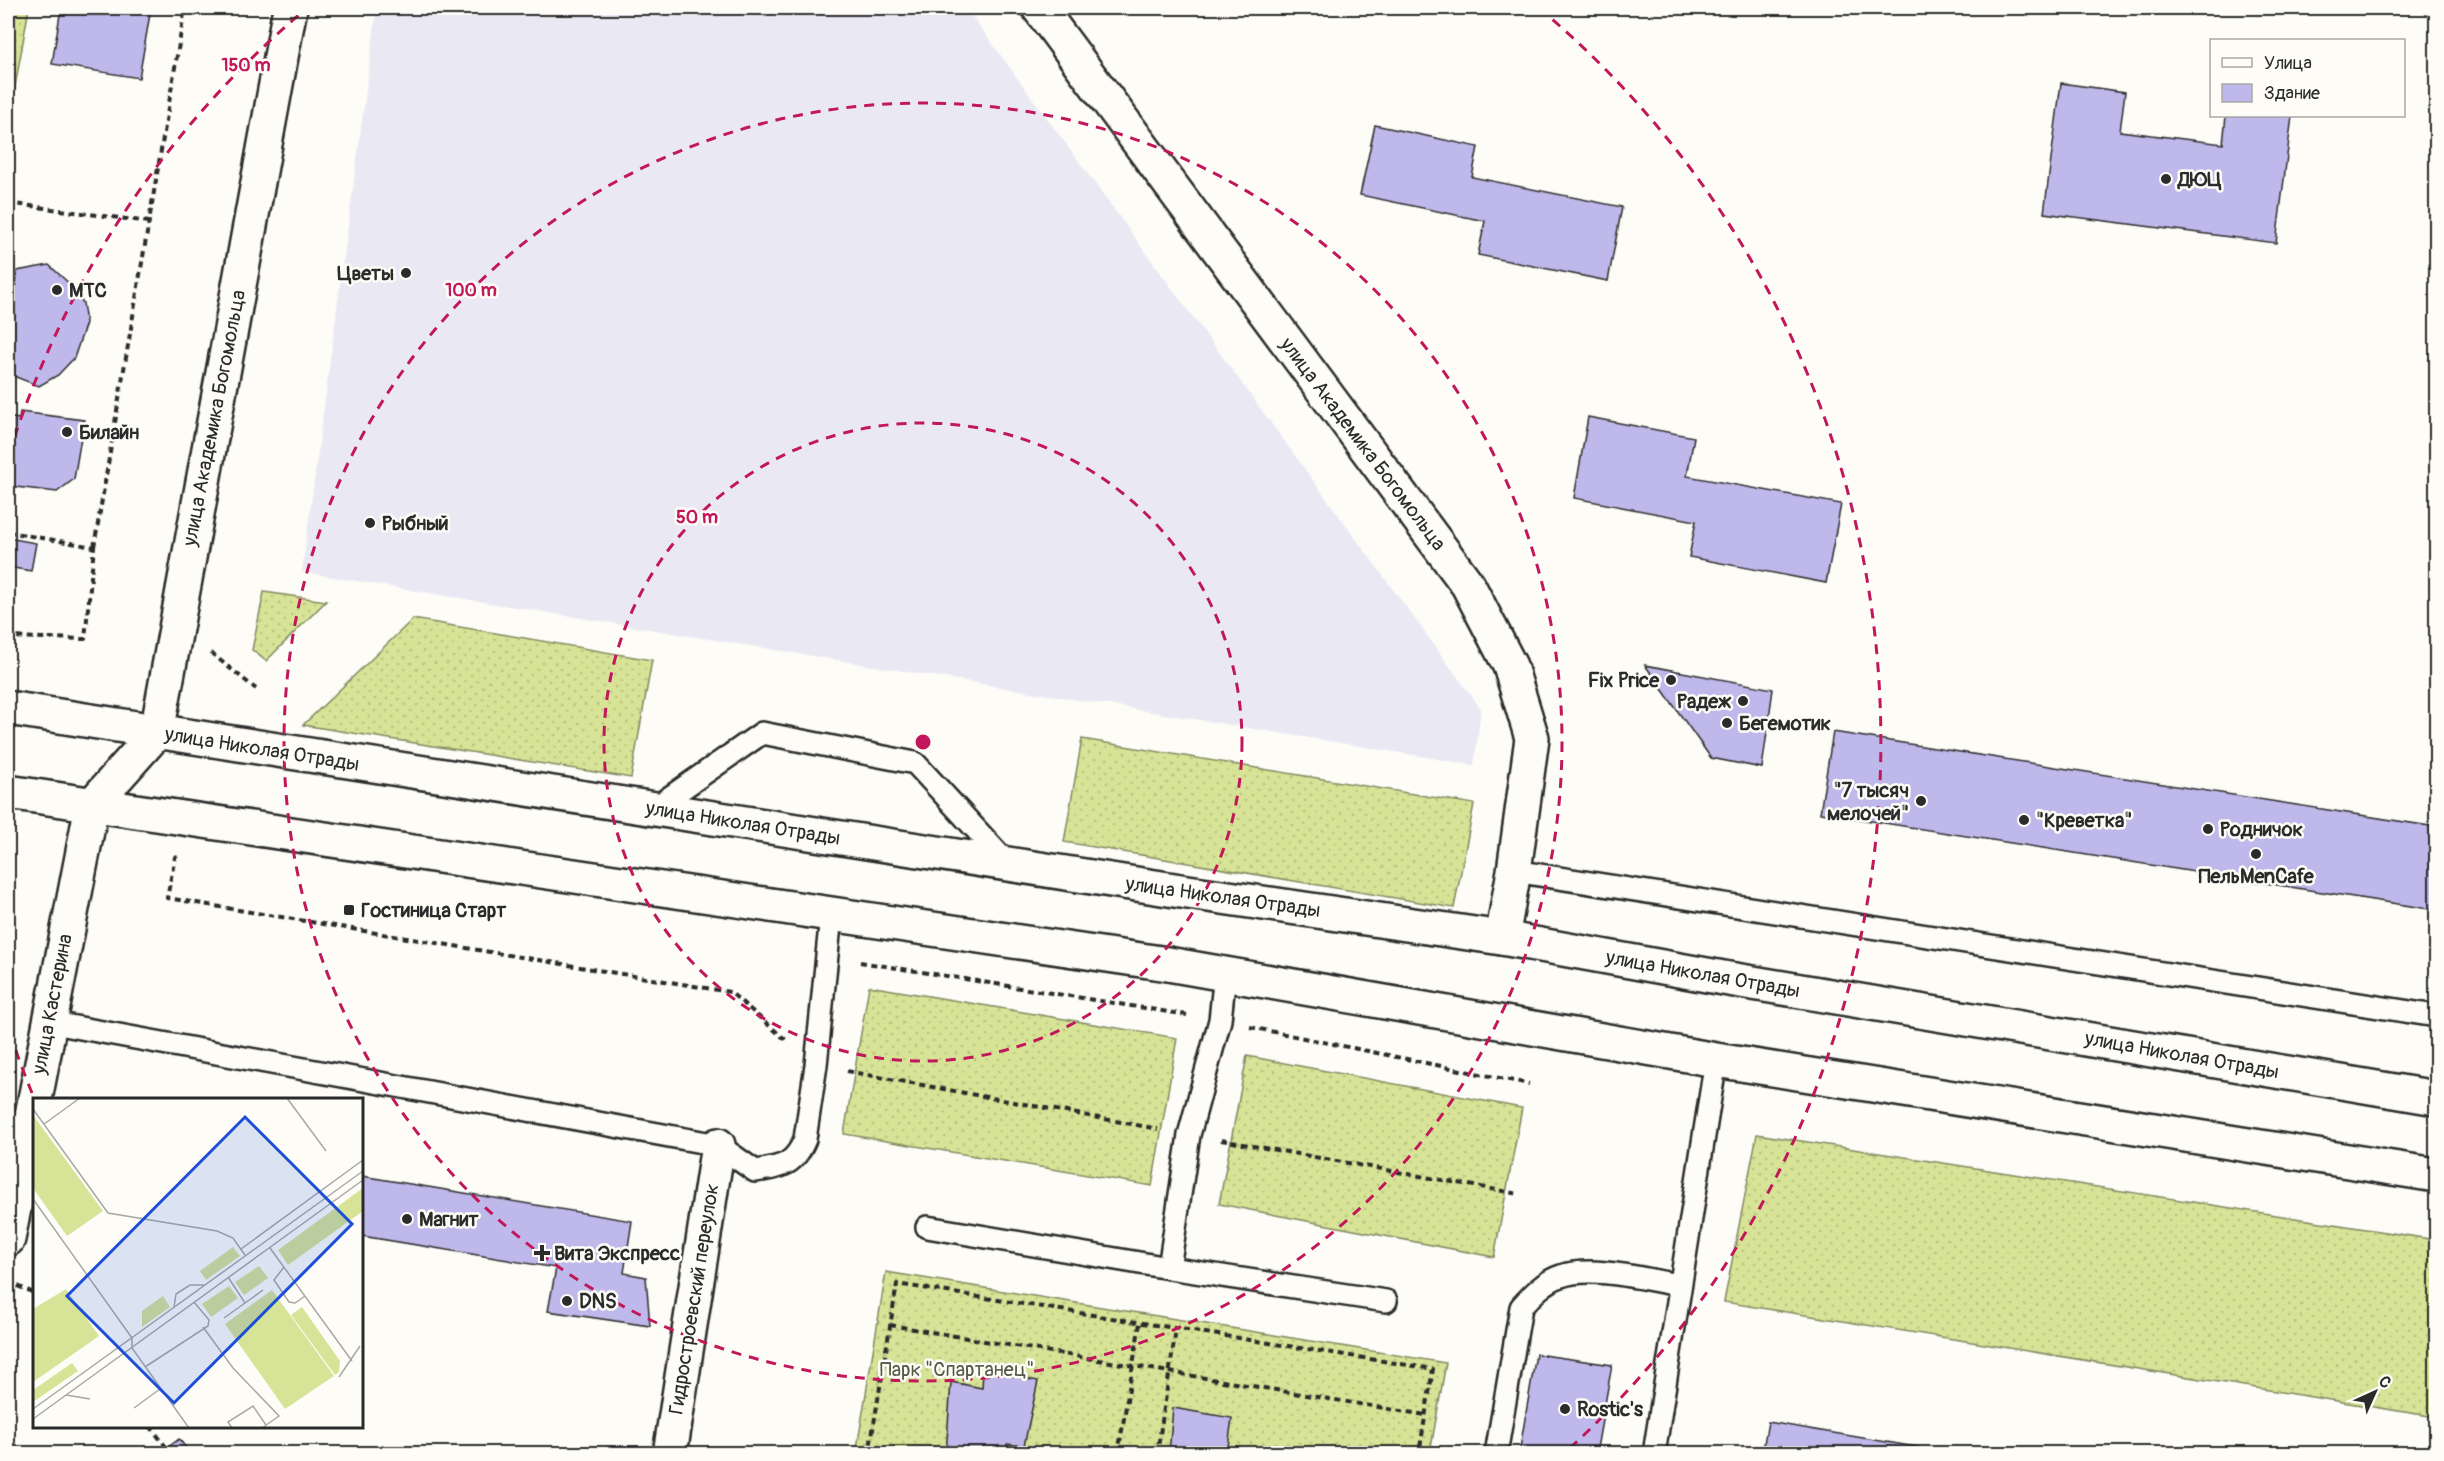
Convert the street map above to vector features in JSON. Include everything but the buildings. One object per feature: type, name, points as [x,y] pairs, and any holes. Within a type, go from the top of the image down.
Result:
[{"type":"main road","name":"улица Академика Богомольца","points":[[157,732],[291,8]]},
{"type":"main road","name":"улица Академика Богомольца","points":[[1039,8],[1468,585],[1510,666],[1532,738],[1514,871],[1502,938]]},
{"type":"main road","name":"улица Николая Отрады","points":[[8,708],[1007,864],[1502,938],[1729,979],[2436,1098]]},
{"type":"main road","points":[[92,805],[157,732]]},
{"type":"main road","points":[[8,792],[1225,974],[1716,1060],[2436,1174]]},
{"type":"main road","name":"улица Кастерина","points":[[34,1098],[92,805]]},
{"type":"main road","name":"улица Кастерина","points":[[8,1239],[33,1103]]},
{"type":"main road","name":"Гидростроевский переулок","points":[[670,1454],[718,1145]]},
{"type":"lane","points":[[653,809],[762,733],[915,763],[1007,864]]},
{"type":"lane","points":[[1514,871],[2436,1016]]},
{"type":"lane","points":[[48,1022],[718,1145],[755,1171],[784,1166],[801,1149],[805,1138],[816,1065],[831,915]]},
{"type":"lane","points":[[1169,1268],[1189,1135],[1220,1020],[1225,974]]},
{"type":"lane","points":[[1654,1454],[1716,1060]]},
{"type":"lane","points":[[927,1227],[1169,1268],[1386,1301]]},
{"type":"lane","points":[[1496,1454],[1521,1307],[1535,1291],[1560,1276],[1597,1272],[1680,1285]]},
{"type":"path","points":[[8,637],[85,639],[94,547],[185,8]]},
{"type":"path","points":[[8,202],[149,222]]},
{"type":"path","points":[[8,532],[94,547]]},
{"type":"path","points":[[210,654],[256,689]]},
{"type":"path","points":[[167,898],[175,857],[179,853]]},
{"type":"path","points":[[826,956],[1220,1020],[1528,1084]]},
{"type":"path","points":[[8,1282],[33,1293]]},
{"type":"path","points":[[869,1454],[897,1284],[1433,1369],[1419,1454]]},
{"type":"path","points":[[1118,1454],[1140,1323]]},
{"type":"path","points":[[890,1325],[1425,1415]]},
{"type":"path","points":[[1157,1454],[1176,1329]]},
{"type":"path","points":[[152,1428],[167,1448]]},
{"type":"shaded area","points":[[377,8],[966,8],[1481,709],[1474,765],[302,572]]},
{"type":"green space","points":[[8,8],[29,8],[8,126]]},
{"type":"green space","points":[[264,592],[326,601],[266,661],[252,650]]},
{"type":"green space","points":[[413,619],[652,660],[631,778],[303,725]]},
{"type":"green space","points":[[1082,739],[1474,804],[1454,908],[1064,842]]},
{"type":"green space","points":[[869,986],[1177,1038],[1152,1186],[844,1134]]},
{"type":"green space","points":[[1247,1056],[1522,1108],[1494,1257],[1219,1204]]},
{"type":"green space","points":[[1757,1134],[2436,1240],[2436,1417],[1724,1302]]},
{"type":"green space","name":"Парк \"Спартанец\"","points":[[886,1272],[1446,1363],[1430,1453],[856,1454]]},
{"type":"place","name":"ДЮЦ","points":[[2166,179]]},
{"type":"place","name":"Цветы","points":[[406,273]]},
{"type":"place","name":"МТС","points":[[57,290]]},
{"type":"place","name":"Билайн","points":[[67,432]]},
{"type":"place","name":"Рыбный","points":[[370,523]]},
{"type":"place","name":"Fix Price","points":[[1671,680]]},
{"type":"place","name":"Радеж","points":[[1743,701]]},
{"type":"place","name":"Бегемотик","points":[[1727,723]]},
{"type":"place","name":"\"7 тысяч мелочей\"","points":[[1921,801]]},
{"type":"place","name":"\"Креветка\"","points":[[2024,820]]},
{"type":"place","name":"Родничок","points":[[2208,829]]},
{"type":"place","name":"ПельMenCafe","points":[[2256,854]]},
{"type":"place","name":"Гостиница Старт","points":[[349,910]]},
{"type":"place","name":"Магнит","points":[[407,1219]]},
{"type":"place","name":"Вита Экспресс","points":[[542,1253]]},
{"type":"place","name":"DNS","points":[[567,1301]]},
{"type":"place","name":"Rostic's","points":[[1565,1409]]}]
